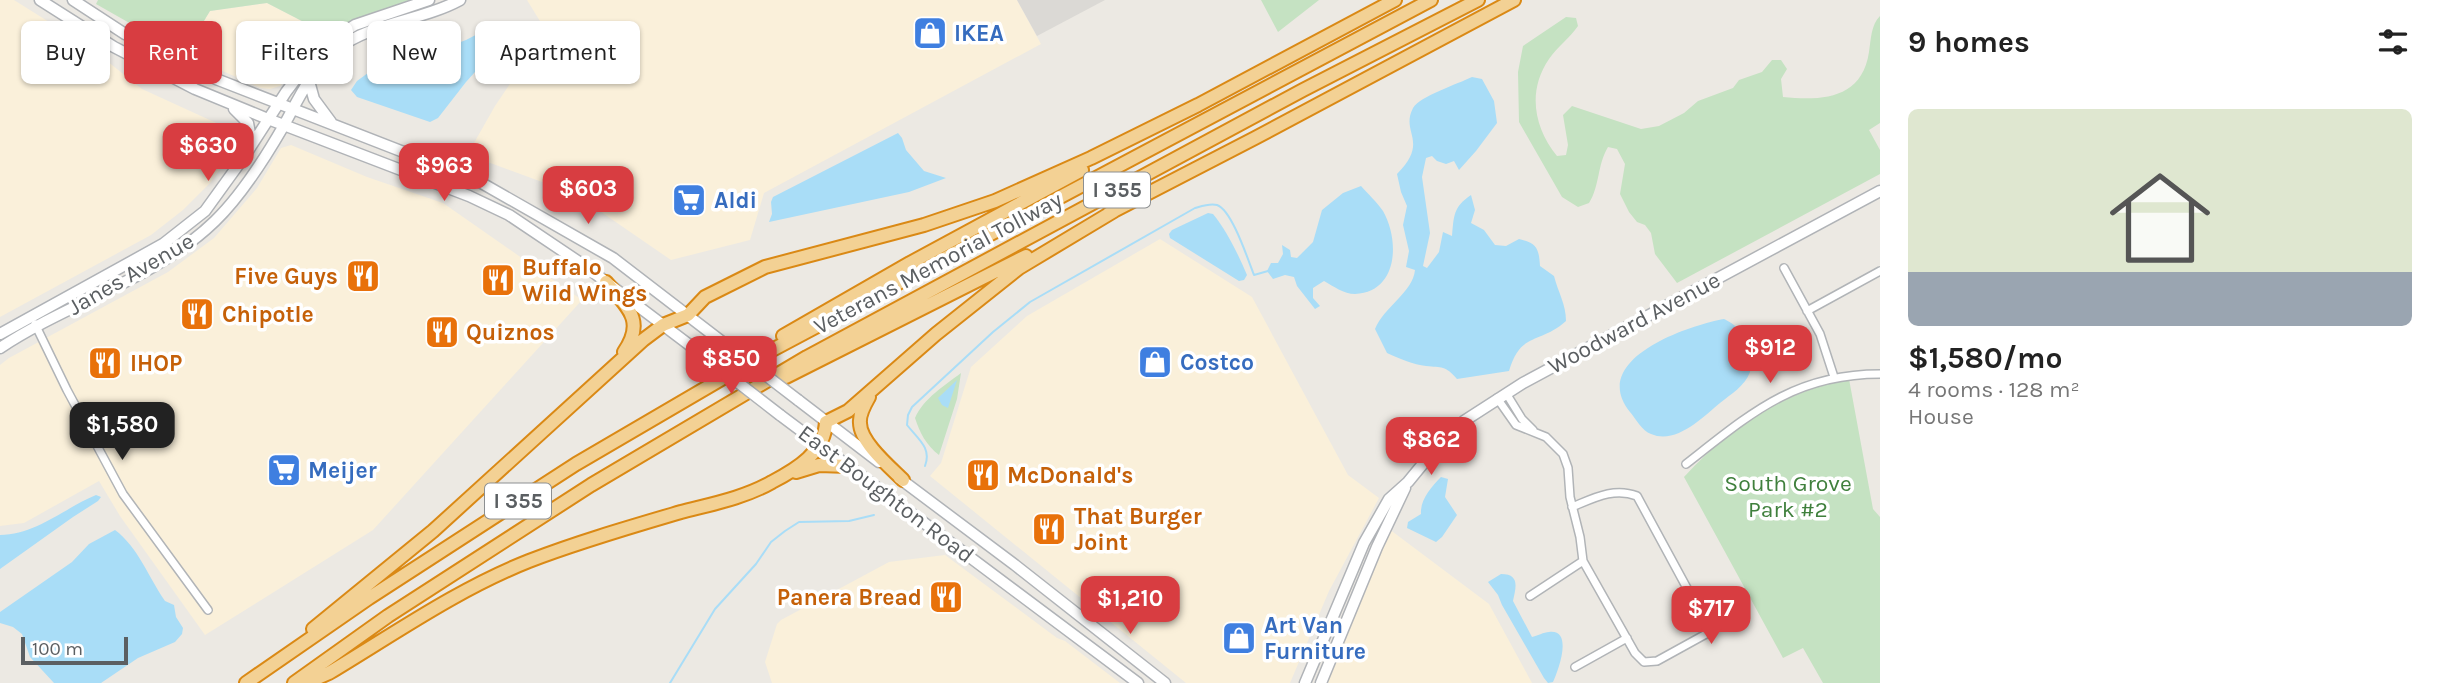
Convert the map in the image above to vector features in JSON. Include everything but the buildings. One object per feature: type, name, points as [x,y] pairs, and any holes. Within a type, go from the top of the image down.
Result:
[{"type":"highway","points":[[285,656],[325,617],[433,531],[616,364],[663,325],[688,315],[705,297],[765,267],[924,225],[995,201],[1091,158],[1198,105],[1395,0]]},
{"type":"highway","name":"Veterans Memorial Tollway","points":[[246,683],[369,598],[576,464],[759,358],[1431,0]]},
{"type":"highway","name":"Veterans Memorial Tollway","points":[[293,683],[388,616],[579,493],[819,350],[1303,90],[1478,0]]},
{"type":"highway","points":[[759,385],[793,374],[1114,211],[1514,0]]},
{"type":"highway","points":[[759,358],[782,337],[822,313],[1198,105]]},
{"type":"highway","points":[[783,476],[820,446],[826,422],[843,415],[936,334],[1019,268],[1114,211]]},
{"type":"highway","points":[[606,282],[630,311],[635,327],[632,341],[616,364]]},
{"type":"highway","points":[[874,388],[860,415],[860,429],[869,443],[903,480]]},
{"type":"highway","points":[[306,683],[328,673],[481,582],[529,561],[738,497],[783,476],[819,465],[848,466]]},
{"type":"main road","name":"East Boughton Road","points":[[40,0],[114,47],[226,102],[509,215],[606,282],[820,446],[1138,683]]},
{"type":"main road","name":"East Boughton Road","points":[[72,0],[125,34],[216,79],[478,181],[613,258],[1165,683]]},
{"type":"main road","name":"Janes Avenue","points":[[0,348],[34,322],[180,232],[205,211],[320,47],[355,25],[429,0]]},
{"type":"main road","name":"Janes Avenue","points":[[353,39],[420,17],[460,0]]},
{"type":"main road","name":"Janes Avenue","points":[[0,334],[34,322],[140,274],[201,233],[215,221],[264,158],[307,84]]},
{"type":"main road","points":[[310,84],[314,99],[334,125]]},
{"type":"main road","points":[[226,102],[248,123],[253,144]]},
{"type":"main road","name":"Woodward Avenue","points":[[1305,683],[1364,543],[1389,499],[1464,421],[1502,395],[1880,191]]},
{"type":"main road","name":"Woodward Avenue","points":[[1321,683],[1377,547],[1408,482]]},
{"type":"street","points":[[1784,268],[1824,344],[1834,377]]},
{"type":"street","points":[[1807,311],[1880,271]]},
{"type":"street","points":[[34,322],[123,494],[208,610]]},
{"type":"street","points":[[1686,464],[1772,400],[1808,384],[1834,377],[1880,374]]},
{"type":"street","points":[[1502,395],[1516,425],[1537,433],[1558,447],[1566,461],[1572,507],[1583,561],[1634,653],[1644,662],[1657,661],[1706,634],[1701,614],[1637,496],[1623,491],[1596,497],[1572,507]]},
{"type":"street","points":[[1530,596],[1583,561]]},
{"type":"street","points":[[1575,667],[1627,638]]},
{"type":"shaded area","points":[[0,0],[14,0],[47,21],[21,21],[21,84],[110,84],[110,63],[124,75],[124,84],[136,84],[236,132],[240,140],[210,183],[183,210],[151,235],[0,317]]},
{"type":"shaded area","points":[[527,0],[1017,0],[1041,44],[764,193],[750,240],[671,260],[575,194],[485,161],[474,143],[510,84],[640,84],[640,21],[540,21]]},
{"type":"shaded area","points":[[1017,0],[1105,0],[1037,36]]},
{"type":"shaded area","points":[[267,3],[302,21],[236,21],[236,77],[222,71],[222,21],[204,21],[210,11]]},
{"type":"shaded area","points":[[252,84],[282,84],[270,89]]},
{"type":"shaded area","points":[[291,145],[367,177],[443,203],[582,300],[373,530],[205,635],[120,516],[99,481],[24,523],[0,526],[0,365],[168,272],[214,238],[257,188],[281,148]]},
{"type":"shaded area","points":[[1160,239],[1252,297],[1348,475],[1379,498],[1329,591],[1290,683],[1186,683],[930,476],[941,463],[971,367],[1027,316]]},
{"type":"shaded area","points":[[1389,529],[1489,604],[1532,683],[1325,683]]},
{"type":"shaded area","points":[[945,555],[1120,683],[772,683],[765,662],[777,624],[781,620],[889,562]]},
{"type":"green space","points":[[98,0],[413,0],[352,21],[302,21],[267,3],[210,11],[204,21],[126,21],[96,4]]},
{"type":"green space","points":[[1261,0],[1319,0],[1278,32]]},
{"type":"green space","points":[[1880,16],[1880,123],[1869,130],[1880,150],[1880,174],[1677,283],[1655,254],[1651,233],[1629,212],[1620,194],[1625,164],[1617,149],[1608,147],[1593,196],[1589,203],[1578,207],[1562,197],[1519,122],[1518,72],[1523,46],[1566,17],[1576,18],[1578,26],[1549,59],[1542,71],[1536,96],[1536,109],[1543,134],[1557,156],[1566,155],[1568,145],[1563,115],[1572,106],[1641,129],[1659,126],[1684,113],[1698,101],[1733,88],[1739,80],[1762,72],[1772,60],[1781,60],[1787,69],[1781,79],[1783,97],[1812,98],[1838,94],[1849,88],[1865,68],[1873,28]]},
{"type":"green space","points":[[961,373],[957,399],[939,455],[924,438],[915,418],[929,398]]},
{"type":"green space","name":"South Grove Park #2","points":[[1849,379],[1873,509],[1880,517],[1880,683],[1823,683],[1803,648],[1783,658],[1684,477],[1720,442],[1759,414],[1801,393]]},
{"type":"water","points":[[475,35],[475,72],[438,118],[430,122],[357,97],[351,90],[367,74],[367,84],[461,84],[461,42]]},
{"type":"water","points":[[1472,77],[1482,79],[1494,101],[1497,123],[1459,170],[1454,161],[1446,164],[1432,156],[1426,158],[1422,177],[1430,233],[1423,266],[1427,268],[1439,252],[1443,232],[1452,236],[1456,212],[1471,195],[1475,210],[1471,223],[1484,230],[1495,245],[1506,246],[1519,239],[1536,248],[1540,266],[1554,276],[1566,321],[1525,344],[1514,358],[1509,371],[1457,379],[1443,368],[1416,364],[1387,353],[1375,329],[1404,293],[1415,270],[1406,267],[1409,251],[1403,225],[1407,206],[1397,174],[1412,153],[1410,117],[1413,108],[1431,95]]},
{"type":"water","points":[[898,133],[906,150],[924,171],[946,178],[909,192],[769,222],[773,197]]},
{"type":"water","points":[[1361,186],[1381,208],[1388,223],[1392,236],[1392,263],[1380,284],[1369,291],[1351,294],[1324,281],[1313,288],[1313,298],[1320,306],[1315,309],[1297,286],[1294,277],[1285,275],[1273,279],[1267,271],[1271,263],[1278,263],[1283,254],[1282,245],[1290,250],[1291,257],[1297,258],[1313,242],[1322,210],[1343,193]]},
{"type":"water","points":[[1208,213],[1213,214],[1232,243],[1247,275],[1244,280],[1239,281],[1170,238],[1172,230]]},
{"type":"water","points":[[1724,319],[1740,332],[1748,349],[1751,367],[1745,381],[1697,422],[1679,433],[1660,436],[1642,428],[1620,393],[1622,377],[1631,362],[1666,338]]},
{"type":"water","points":[[957,380],[948,408],[942,405],[938,398]]},
{"type":"water","points":[[1441,477],[1448,479],[1445,497],[1457,515],[1436,542],[1407,528],[1408,522],[1421,514],[1424,499]]},
{"type":"water","points":[[96,495],[101,497],[98,501],[0,569],[0,535],[38,526]]},
{"type":"water","points":[[115,530],[137,554],[165,601],[174,605],[176,617],[183,628],[182,634],[175,642],[138,658],[101,683],[54,683],[30,657],[22,634],[13,627],[0,623],[0,612],[72,562],[89,544]]},
{"type":"water","points":[[1501,574],[1514,579],[1516,586],[1513,601],[1532,637],[1549,632],[1557,633],[1561,637],[1562,652],[1553,682],[1548,683],[1544,678],[1488,582]]},
{"type":"waterway","points":[[925,466],[925,449],[907,425],[912,407],[993,332],[1030,302],[1195,208],[1212,204],[1223,209],[1239,236],[1254,275],[1268,271]]},
{"type":"waterway","points":[[670,683],[715,609],[756,564],[771,542],[799,522],[849,521],[874,515]]},
{"type":"place","name":"IKEA","points":[[930,33]]},
{"type":"place","name":"Aldi","points":[[689,200]]},
{"type":"place","name":"Five Guys","points":[[363,276]]},
{"type":"place","name":"Buffalo Wild Wings","points":[[498,280]]},
{"type":"place","name":"Chipotle","points":[[197,314]]},
{"type":"place","name":"Quiznos","points":[[442,332]]},
{"type":"place","name":"Costco","points":[[1155,362]]},
{"type":"place","name":"IHOP","points":[[105,363]]},
{"type":"place","name":"Meijer","points":[[284,470]]},
{"type":"place","name":"McDonald's","points":[[983,475]]},
{"type":"place","name":"That Burger Joint","points":[[1049,529]]},
{"type":"place","name":"Panera Bread","points":[[946,597]]},
{"type":"place","name":"Art Van Furniture","points":[[1239,638]]}]
